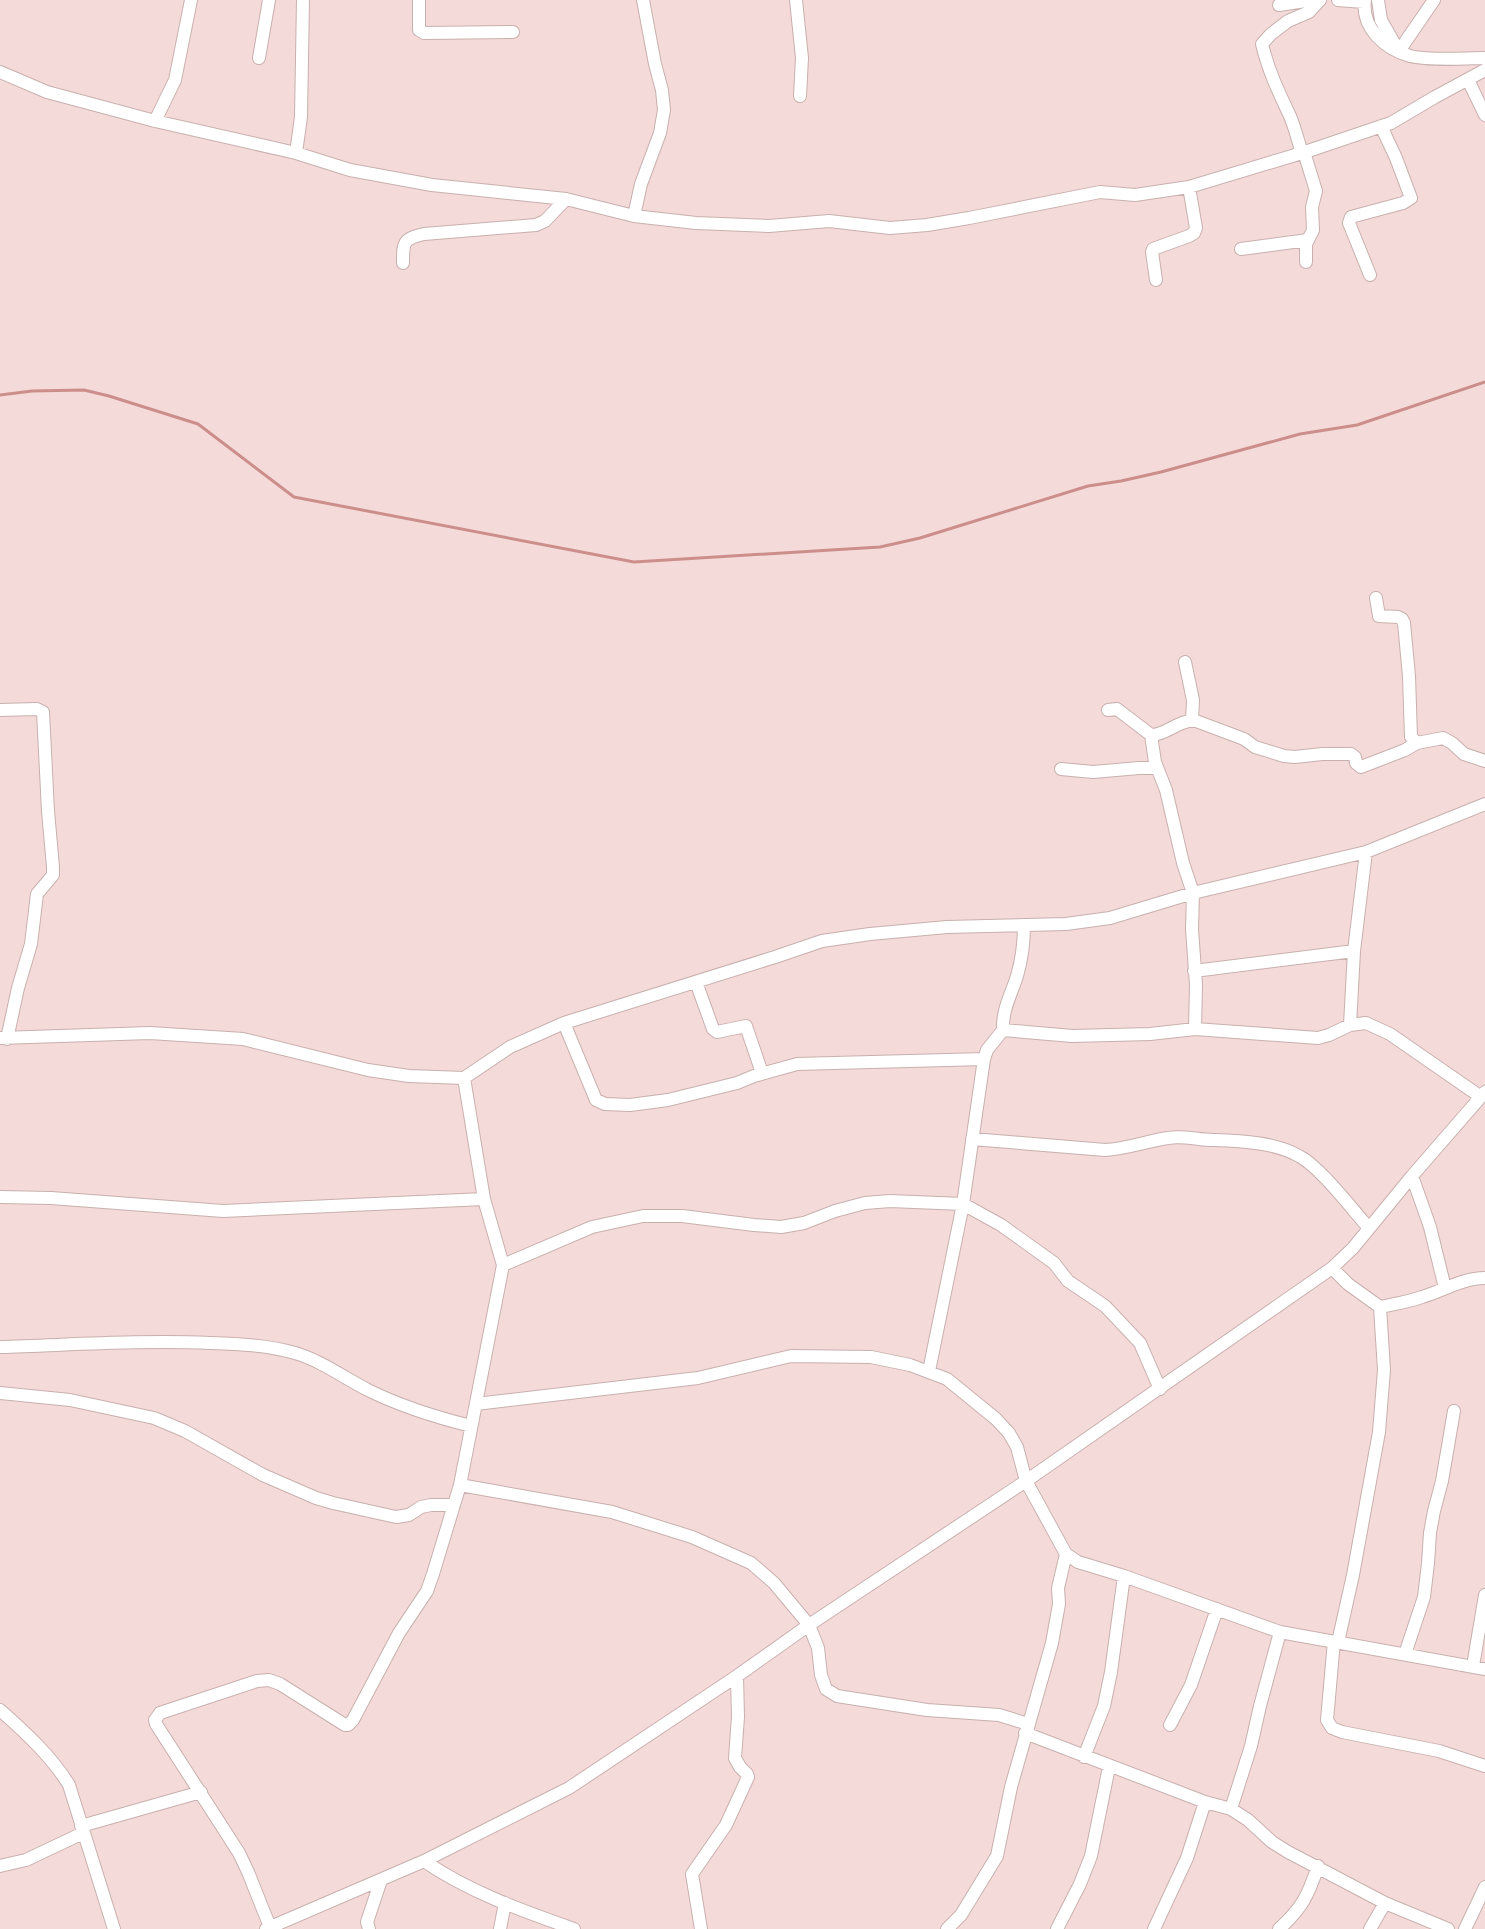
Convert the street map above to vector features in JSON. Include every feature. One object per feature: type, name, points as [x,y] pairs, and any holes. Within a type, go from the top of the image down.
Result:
[{"type":"street","points":[[155,121],[175,80],[191,0]]},
{"type":"street","points":[[259,58],[269,0]]},
{"type":"street","points":[[296,153],[301,117],[303,0]]},
{"type":"street","points":[[419,0],[418,30],[424,33],[513,32]]},
{"type":"street","points":[[634,216],[641,184],[660,133],[664,110],[643,0]]},
{"type":"street","points":[[796,0],[802,58],[800,96]]},
{"type":"street","points":[[1279,5],[1312,0]]},
{"type":"street","points":[[1306,262],[1305,249],[1313,230],[1312,207],[1316,191],[1291,119],[1270,73],[1262,44],[1270,34],[1288,21],[1309,12],[1320,0]]},
{"type":"street","points":[[1338,0],[1365,1],[1363,11],[1372,31],[1390,47],[1410,56],[1485,60]]},
{"type":"street","points":[[1378,0],[1381,20],[1399,51]]},
{"type":"street","points":[[1399,51],[1434,0]]},
{"type":"street","points":[[0,72],[47,92],[155,121],[296,153],[350,170],[432,185],[566,199],[634,216],[696,223],[769,226],[829,221],[890,228],[969,218],[1100,192],[1135,195],[1190,187],[1303,153],[1391,123],[1485,60]]},
{"type":"street","points":[[1470,84],[1485,115]]},
{"type":"street","points":[[1370,275],[1349,223],[1351,217],[1403,203],[1411,198],[1381,126]]},
{"type":"street","points":[[1156,280],[1153,249],[1189,236],[1196,228],[1190,187]]},
{"type":"street","points":[[403,263],[403,248],[410,237],[536,225],[545,221],[566,199]]},
{"type":"street","points":[[1241,249],[1308,240]]},
{"type":"street","points":[[1377,598],[1379,616],[1398,617],[1404,623],[1411,737],[1417,743]]},
{"type":"street","points":[[1185,662],[1193,700],[1192,721]]},
{"type":"street","points":[[0,710],[37,709],[43,712],[48,811],[54,867],[53,875],[37,894],[31,944],[4,1038],[150,1033],[243,1039],[368,1070],[409,1076],[464,1078],[510,1047],[564,1023],[822,940],[935,928],[1066,924],[1110,918],[1193,893],[1366,852],[1485,804]]},
{"type":"street","points":[[1108,710],[1117,709],[1151,735],[1160,734],[1176,724],[1192,721],[1244,739],[1255,747],[1284,756],[1351,754],[1355,756],[1356,763],[1361,767],[1417,743],[1443,738],[1464,754],[1485,761]]},
{"type":"street","points":[[1151,735],[1152,752],[1166,790],[1183,863],[1193,893],[1195,1029]]},
{"type":"street","points":[[1061,769],[1093,772],[1157,768]]},
{"type":"street","points":[[1350,1025],[1354,951],[1366,852]]},
{"type":"street","points":[[929,1371],[963,1204],[984,1059],[987,1050],[1004,1030],[1003,1017],[1024,946],[1024,925]]},
{"type":"street","points":[[1194,971],[1354,951]]},
{"type":"street","points":[[696,982],[713,1029],[717,1032],[746,1026],[762,1073]]},
{"type":"street","points":[[564,1023],[596,1100],[605,1104],[630,1105],[668,1100],[737,1083],[762,1073],[797,1064],[984,1059]]},
{"type":"street","points":[[464,1078],[484,1198],[503,1264],[460,1485],[427,1591],[399,1634],[350,1724],[345,1725],[280,1684],[269,1680],[257,1681],[160,1713],[155,1720],[239,1853],[249,1872],[268,1928],[424,1862],[568,1788],[1026,1481],[1332,1268],[1353,1248],[1483,1095],[1390,1034],[1366,1023],[1350,1025],[1318,1038],[1195,1029],[1141,1034],[1072,1036],[1004,1030]]},
{"type":"street","points":[[972,1140],[1105,1150],[1170,1137],[1230,1140],[1281,1149],[1312,1165],[1369,1227]]},
{"type":"street","points":[[1412,1176],[1430,1227],[1445,1288]]},
{"type":"street","points":[[0,1197],[51,1198],[223,1211],[484,1198]]},
{"type":"street","points":[[503,1264],[592,1227],[643,1216],[682,1216],[781,1227],[804,1223],[865,1203],[890,1201],[963,1204],[1001,1225],[1054,1263],[1068,1281],[1105,1306],[1140,1344],[1160,1389]]},
{"type":"street","points":[[1332,1268],[1348,1284],[1380,1307],[1423,1297],[1474,1278],[1485,1278]]},
{"type":"street","points":[[1380,1307],[1384,1370],[1379,1432],[1353,1575],[1336,1641],[1327,1720],[1332,1728],[1342,1732],[1439,1751],[1485,1766]]},
{"type":"street","points":[[0,1347],[177,1342],[255,1345],[296,1353],[404,1407],[471,1426]]},
{"type":"street","points":[[476,1404],[698,1378],[791,1356],[871,1357],[929,1371],[947,1379],[996,1419],[1017,1447],[1026,1481],[1066,1554],[1078,1562],[1124,1576],[1280,1632],[1479,1667],[1485,1595]]},
{"type":"street","points":[[0,1393],[70,1400],[154,1418],[185,1431],[263,1475],[333,1503],[396,1517],[409,1515],[431,1504],[454,1505]]},
{"type":"street","points":[[1405,1654],[1424,1597],[1430,1533],[1454,1411]]},
{"type":"street","points":[[460,1485],[612,1512],[692,1537],[751,1563],[774,1582],[809,1625],[818,1648],[821,1676],[826,1689],[837,1696],[927,1710],[999,1715],[1084,1757],[1205,1802],[1231,1809],[1288,1852],[1385,1903],[1448,1929]]},
{"type":"street","points":[[947,1929],[966,1908],[997,1856],[1011,1787],[1052,1643],[1059,1604],[1058,1588],[1066,1554]]},
{"type":"street","points":[[1084,1757],[1104,1706],[1124,1576]]},
{"type":"street","points":[[1170,1725],[1191,1685],[1217,1609]]},
{"type":"street","points":[[1231,1809],[1251,1746],[1280,1632]]},
{"type":"street","points":[[701,1929],[692,1874],[726,1825],[748,1777],[735,1758],[738,1718],[737,1676]]},
{"type":"street","points":[[0,1710],[60,1770],[69,1785],[114,1929]]},
{"type":"street","points":[[1058,1929],[1091,1856],[1109,1767]]},
{"type":"street","points":[[0,1866],[26,1860],[82,1830],[201,1792]]},
{"type":"street","points":[[1154,1929],[1187,1858],[1205,1802]]},
{"type":"street","points":[[424,1862],[444,1876],[505,1903],[574,1929]]},
{"type":"street","points":[[1279,1929],[1293,1916],[1309,1894],[1318,1866]]},
{"type":"street","points":[[369,1929],[367,1922],[381,1880]]},
{"type":"street","points":[[1465,1929],[1485,1887]]},
{"type":"street","points":[[500,1929],[505,1903]]},
{"type":"street","points":[[1370,1929],[1385,1903]]},
{"type":"waterway","points":[[0,395],[32,391],[84,390],[109,396],[198,424],[294,497],[634,562],[880,547],[920,538],[1088,486],[1161,472],[1300,434],[1357,425],[1485,382]]}]
